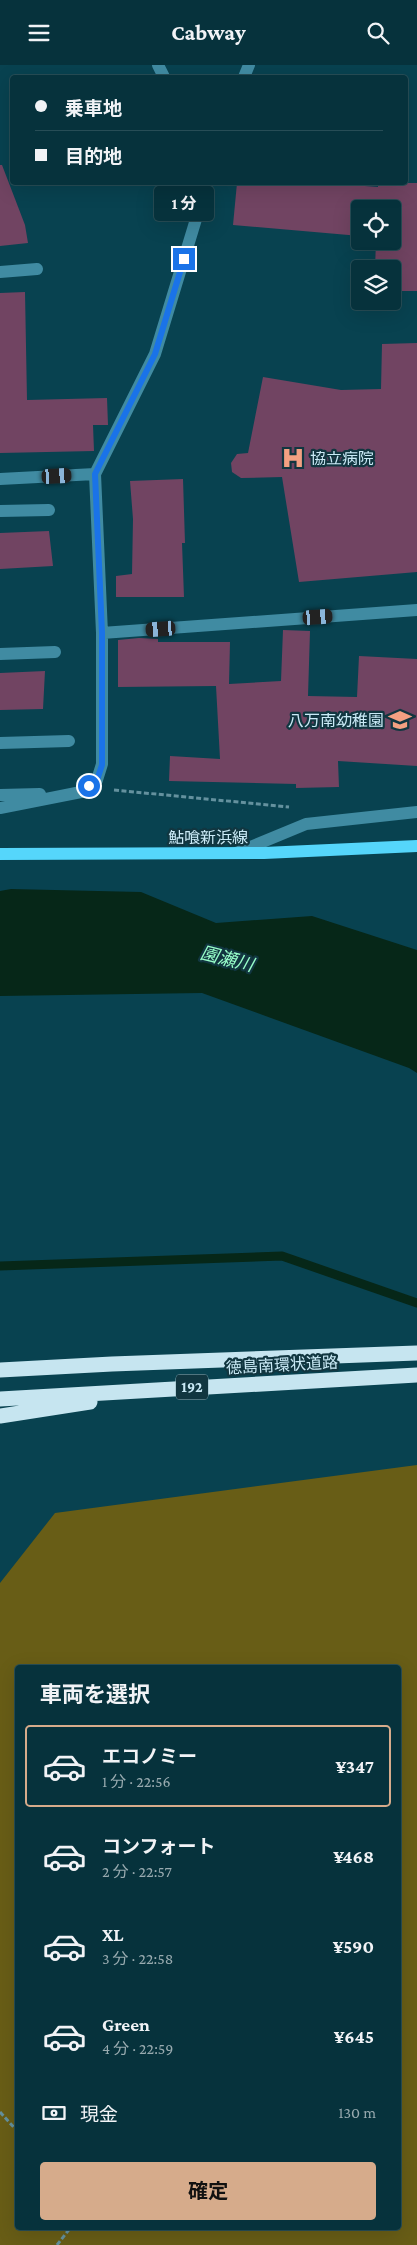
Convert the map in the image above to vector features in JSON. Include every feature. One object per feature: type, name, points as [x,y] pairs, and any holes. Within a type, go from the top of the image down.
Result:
[{"type":"highway","name":"徳島南環状道路","points":[[1,1370],[112,1363],[417,1353]]},
{"type":"highway","name":"徳島南環状道路","points":[[0,1399],[417,1375]]},
{"type":"highway","points":[[0,1416],[190,1387]]},
{"type":"main road","name":"鮎喰新浜線","points":[[0,854],[233,854],[417,846]]},
{"type":"street","points":[[0,808],[81,793],[97,780],[102,765],[102,633],[95,474],[155,354],[206,185]]},
{"type":"street","points":[[0,272],[37,269]]},
{"type":"street","points":[[0,479],[95,474]]},
{"type":"street","points":[[0,511],[49,510]]},
{"type":"street","points":[[102,633],[417,610]]},
{"type":"street","points":[[0,654],[55,652]]},
{"type":"street","points":[[0,743],[69,741]]},
{"type":"street","points":[[0,795],[81,793]]},
{"type":"street","points":[[233,854],[306,824],[417,812]]},
{"type":"path","points":[[81,793],[130,791],[296,808]]},
{"type":"path","points":[[0,2112],[15,2129]]},
{"type":"path","points":[[57,2245],[69,2230]]},
{"type":"shaded area","points":[[417,1465],[417,2245],[0,2245],[0,1583],[55,1513]]},
{"type":"water","name":"園瀬川","points":[[11,889],[141,892],[216,923],[312,916],[417,950],[417,1073],[409,1068],[202,993],[0,996],[0,891]]},
{"type":"building","points":[[0,165],[2,165],[25,225],[28,243],[0,246]]},
{"type":"building","points":[[408,183],[417,183],[417,291],[401,291],[401,260],[375,260],[376,250],[401,250],[401,200],[351,200],[351,235],[233,225],[237,185],[351,185],[378,187],[378,185],[408,185]]},
{"type":"building","points":[[25,292],[27,400],[107,398],[108,425],[93,425],[94,451],[0,453],[0,293]]},
{"type":"building","name":"協立病院","points":[[417,343],[417,572],[299,582],[282,477],[241,478],[232,472],[231,463],[237,454],[248,453],[263,377],[341,390],[381,389],[382,344]]},
{"type":"building","points":[[183,479],[185,543],[182,543],[184,597],[116,597],[116,576],[132,574],[133,519],[130,481]]},
{"type":"building","points":[[49,531],[53,566],[0,569],[0,533]]},
{"type":"building","points":[[283,630],[310,631],[308,696],[357,697],[359,656],[417,659],[417,766],[338,761],[339,787],[296,788],[296,784],[169,781],[170,756],[220,759],[216,686],[118,687],[118,640],[139,638],[158,639],[158,642],[230,642],[229,684],[281,681]]},
{"type":"building","points":[[45,671],[43,709],[0,710],[0,673]]},
{"type":"waterway","points":[[0,1266],[282,1256],[417,1303]]},
{"type":"place","name":"協立病院","points":[[293,458]]},
{"type":"place","name":"八万南幼稚園","points":[[400,720]]},
{"type":"route","points":[[89,786],[97,780],[102,765],[102,633],[95,474],[155,354],[184,259]]}]
